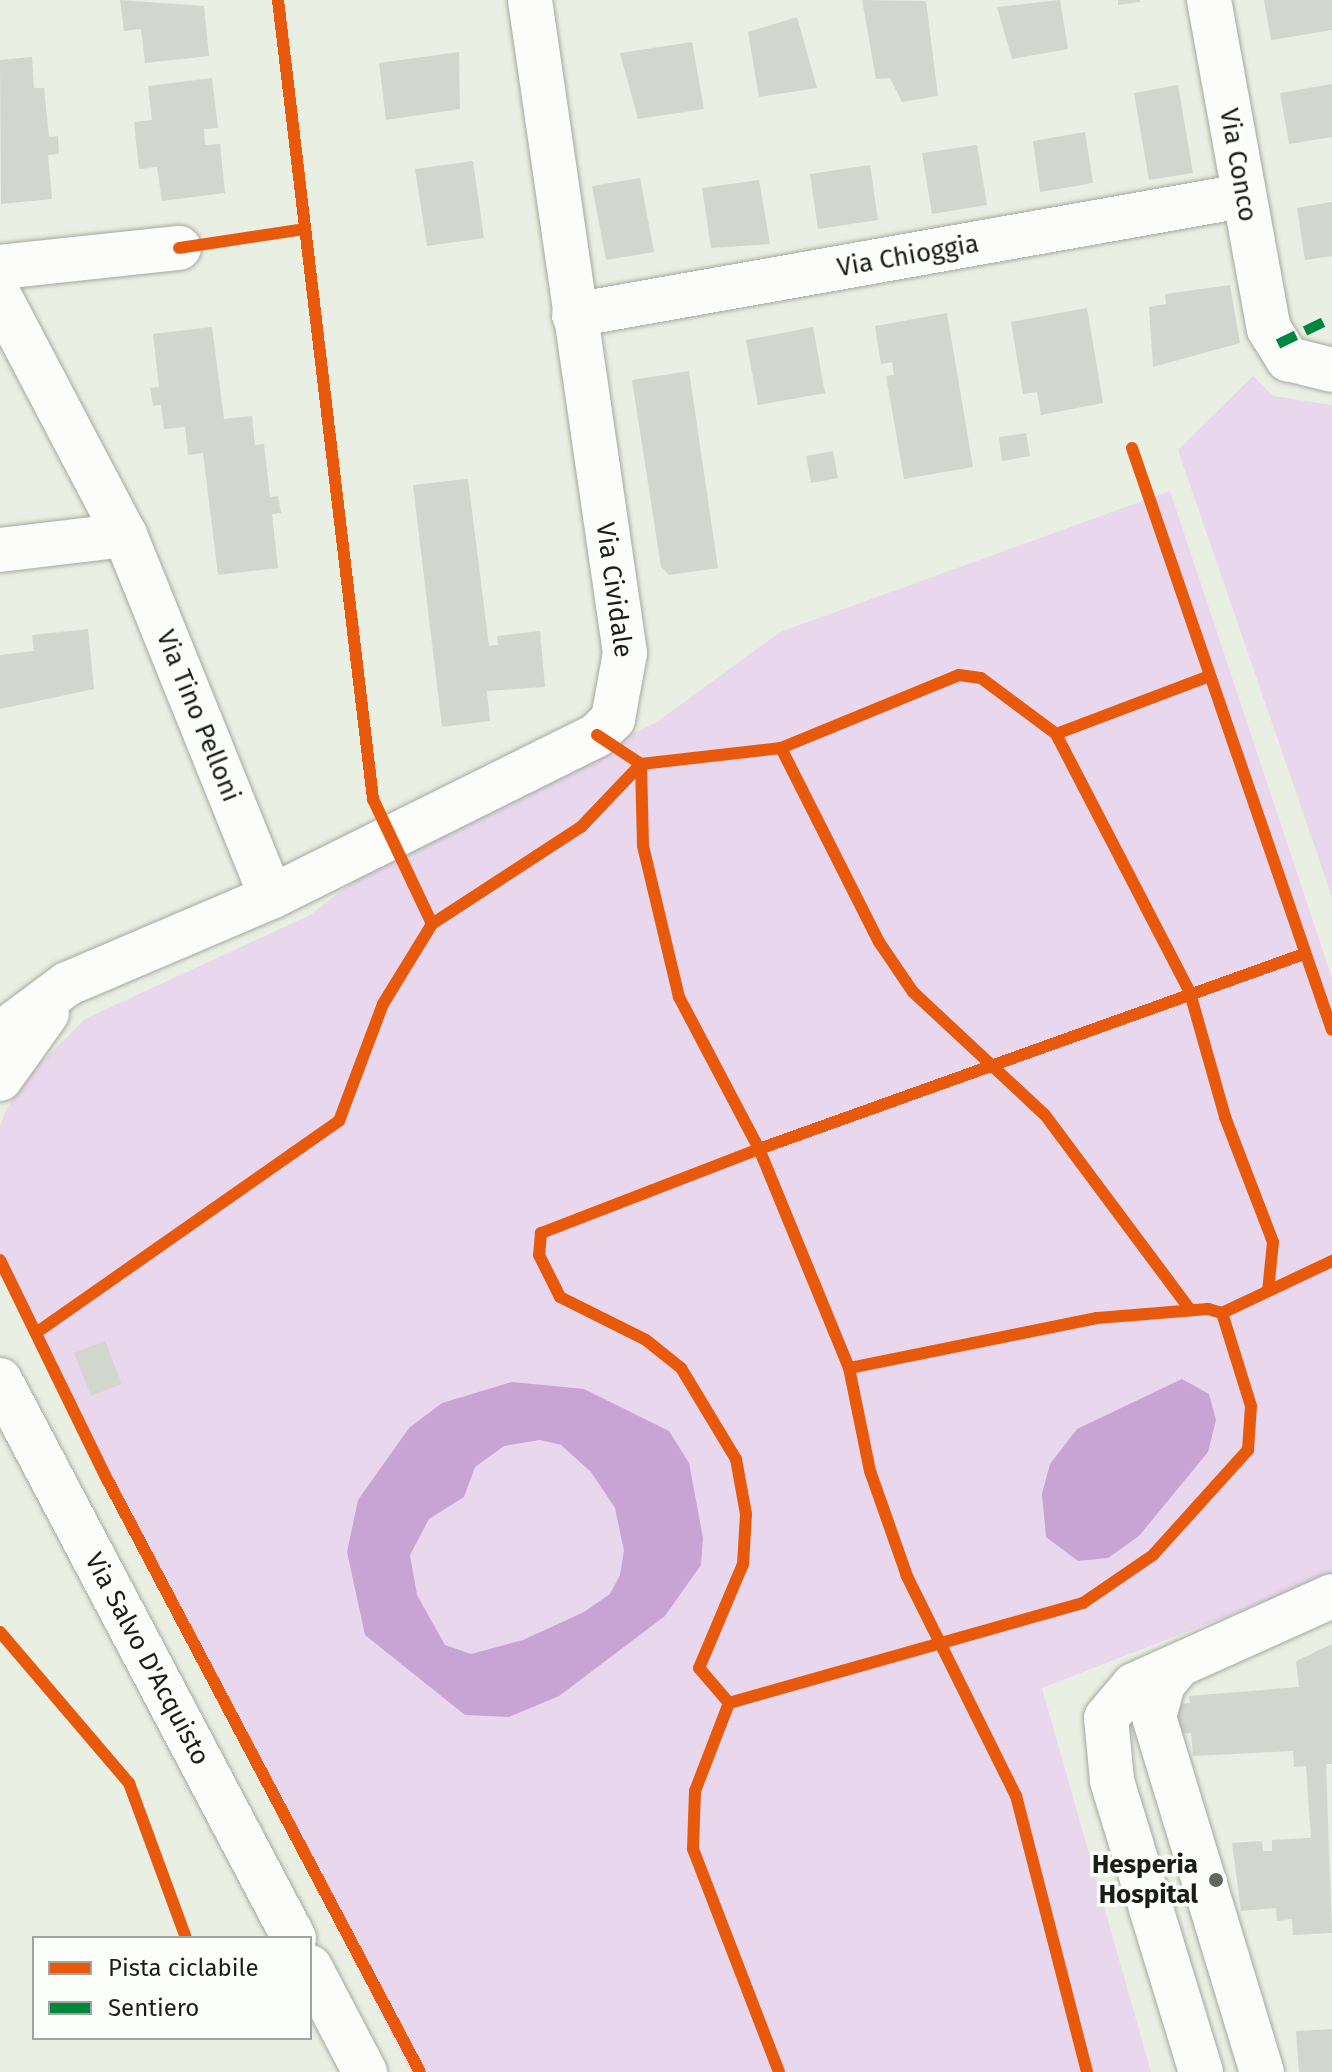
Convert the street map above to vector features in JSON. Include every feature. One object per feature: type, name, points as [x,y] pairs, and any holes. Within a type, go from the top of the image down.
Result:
[{"type":"street","name":"Via Conco","points":[[1209,0],[1242,196],[1269,329],[1288,359],[1332,370]]},
{"type":"street","name":"Via Cividale","points":[[0,1034],[67,984],[271,897],[597,735],[613,719],[625,653],[574,315],[538,1]]},
{"type":"street","name":"Via Chioggia","points":[[574,315],[1242,196]]},
{"type":"street","points":[[0,267],[179,248]]},
{"type":"street","name":"Via Tino Pelloni","points":[[0,297],[125,535],[271,897]]},
{"type":"street","points":[[0,550],[125,535]]},
{"type":"street","name":"Via Cividale","points":[[0,988],[67,984]]},
{"type":"street","points":[[0,1079],[67,984]]},
{"type":"street","name":"Via Salvo D'Acquisto","points":[[0,1380],[293,1936]]},
{"type":"street","points":[[0,1406],[58,1489]]},
{"type":"street","points":[[1201,2072],[1103,1742],[1115,1703],[1178,1666],[1332,1596]]},
{"type":"street","points":[[1178,1666],[1154,1717],[1262,2072]]},
{"type":"street","points":[[312,1971],[365,2072]]},
{"type":"shaded area","points":[[1253,376],[1273,396],[1332,405],[1332,897],[1178,450]]},
{"type":"shaded area","points":[[1170,491],[1332,978],[1332,1575],[1042,1688],[1151,2072],[411,2072],[0,1274],[0,1126],[6,1110],[26,1078],[85,1019],[310,915],[379,862],[657,722],[780,632]]},
{"type":"shaded area","points":[[1182,1379],[1209,1394],[1216,1420],[1208,1452],[1139,1536],[1108,1558],[1078,1561],[1046,1537],[1042,1494],[1050,1464],[1077,1429]]},
{"type":"shaded area","points":[[512,1382],[584,1389],[669,1431],[689,1463],[703,1538],[701,1565],[665,1616],[559,1696],[509,1717],[465,1715],[365,1635],[347,1552],[358,1500],[409,1428],[442,1403]],"holes":[[[540,1440],[561,1445],[591,1472],[615,1508],[624,1551],[620,1575],[610,1594],[584,1612],[523,1640],[471,1654],[445,1645],[417,1595],[410,1555],[429,1519],[464,1497],[475,1467],[504,1446]]]},
{"type":"building","points":[[120,0],[204,6],[209,56],[145,63],[141,29],[124,31]]},
{"type":"building","points":[[862,0],[926,1],[938,96],[902,102],[890,78],[876,79]]},
{"type":"building","points":[[1060,0],[1068,49],[1012,59],[997,7]]},
{"type":"building","points":[[1118,0],[1140,0],[1140,2],[1118,5]]},
{"type":"building","points":[[1264,0],[1332,0],[1332,30],[1271,40]]},
{"type":"building","points":[[797,17],[817,88],[759,97],[748,32]]},
{"type":"building","points":[[692,42],[704,109],[638,119],[620,53]]},
{"type":"building","points":[[459,52],[460,109],[386,120],[379,63]]},
{"type":"building","points":[[32,57],[34,88],[44,88],[49,137],[58,136],[59,154],[48,155],[52,199],[1,204],[0,60]]},
{"type":"building","points":[[212,78],[218,128],[204,129],[205,145],[220,144],[225,193],[162,201],[157,167],[139,169],[134,122],[152,120],[148,86]]},
{"type":"building","points":[[1332,84],[1332,137],[1289,144],[1280,93]]},
{"type":"building","points":[[1178,85],[1193,173],[1149,180],[1134,93]]},
{"type":"building","points":[[1085,132],[1093,183],[1040,192],[1033,141]]},
{"type":"building","points":[[977,145],[987,205],[932,214],[922,153]]},
{"type":"building","points":[[473,161],[484,238],[427,246],[415,169]]},
{"type":"building","points":[[870,165],[878,220],[818,229],[810,174]]},
{"type":"building","points":[[640,178],[654,252],[606,260],[592,186]]},
{"type":"building","points":[[759,180],[770,244],[711,248],[702,188]]},
{"type":"building","points":[[1332,202],[1332,256],[1305,260],[1297,208]]},
{"type":"building","points":[[1230,285],[1240,343],[1153,367],[1149,307],[1166,304],[1165,294]]},
{"type":"building","points":[[1087,308],[1103,403],[1041,415],[1037,392],[1023,394],[1011,322]]},
{"type":"building","points":[[947,313],[973,467],[904,479],[886,376],[894,375],[892,362],[881,364],[875,326]]},
{"type":"building","points":[[212,327],[224,419],[252,416],[255,445],[264,444],[270,497],[278,496],[281,513],[272,514],[278,568],[218,575],[203,453],[188,455],[185,427],[164,429],[161,405],[153,406],[150,388],[159,387],[153,334]]},
{"type":"building","points":[[813,327],[825,393],[758,405],[746,340]]},
{"type":"building","points":[[689,371],[718,568],[669,575],[661,567],[632,380]]},
{"type":"building","points":[[1026,433],[1030,456],[1002,461],[999,437]]},
{"type":"building","points":[[833,451],[838,478],[811,483],[806,456]]},
{"type":"building","points":[[468,479],[489,646],[498,645],[497,636],[540,631],[545,687],[487,691],[490,721],[442,727],[413,485]]},
{"type":"building","points":[[88,629],[94,689],[0,709],[0,655],[34,651],[32,635]]},
{"type":"building","points":[[105,1341],[122,1384],[91,1396],[74,1353]]},
{"type":"building","points":[[1332,1644],[1332,1764],[1326,1764],[1332,1933],[1293,1935],[1292,1919],[1277,1921],[1276,1908],[1241,1911],[1232,1843],[1262,1841],[1263,1851],[1272,1851],[1272,1840],[1311,1838],[1306,1766],[1294,1767],[1293,1751],[1193,1756],[1191,1733],[1176,1734],[1173,1704],[1190,1703],[1189,1696],[1299,1687],[1296,1661]]},
{"type":"building","points":[[1332,2029],[1332,2072],[1299,2072],[1296,2031]]},
{"type":"marked path","points":[[1278,344],[1332,318]]},
{"type":"cycle path","points":[[278,0],[373,799],[432,924]]},
{"type":"cycle path","points":[[179,248],[305,229]]},
{"type":"cycle path","points":[[1132,448],[1332,1030]]},
{"type":"cycle path","points":[[36,1333],[339,1121],[383,1004],[432,924],[581,827],[641,764],[781,748],[959,675],[981,678],[1056,734],[1190,993],[1225,1117],[1273,1242],[1268,1291]]},
{"type":"cycle path","points":[[1056,734],[1207,677]]},
{"type":"cycle path","points":[[597,735],[641,764],[643,846],[679,997],[759,1149],[541,1233],[539,1255],[560,1297],[646,1340],[681,1368],[736,1459],[746,1514],[743,1564],[699,1668],[729,1703],[695,1791],[693,1849],[779,2072]]},
{"type":"cycle path","points":[[781,748],[879,942],[913,992],[1045,1115],[1189,1308]]},
{"type":"cycle path","points":[[1087,2072],[1016,1796],[907,1576],[870,1471],[849,1368],[759,1149],[1304,954]]},
{"type":"cycle path","points":[[0,1260],[108,1481],[420,2072]]},
{"type":"cycle path","points":[[1222,1313],[1332,1261]]},
{"type":"cycle path","points":[[729,1703],[1083,1603],[1153,1555],[1248,1450],[1251,1406],[1222,1313],[1208,1309],[1097,1318],[849,1368]]},
{"type":"cycle path","points":[[0,1632],[129,1783],[185,1936]]},
{"type":"place","name":"Hesperia Hospital","points":[[1216,1880]]}]
